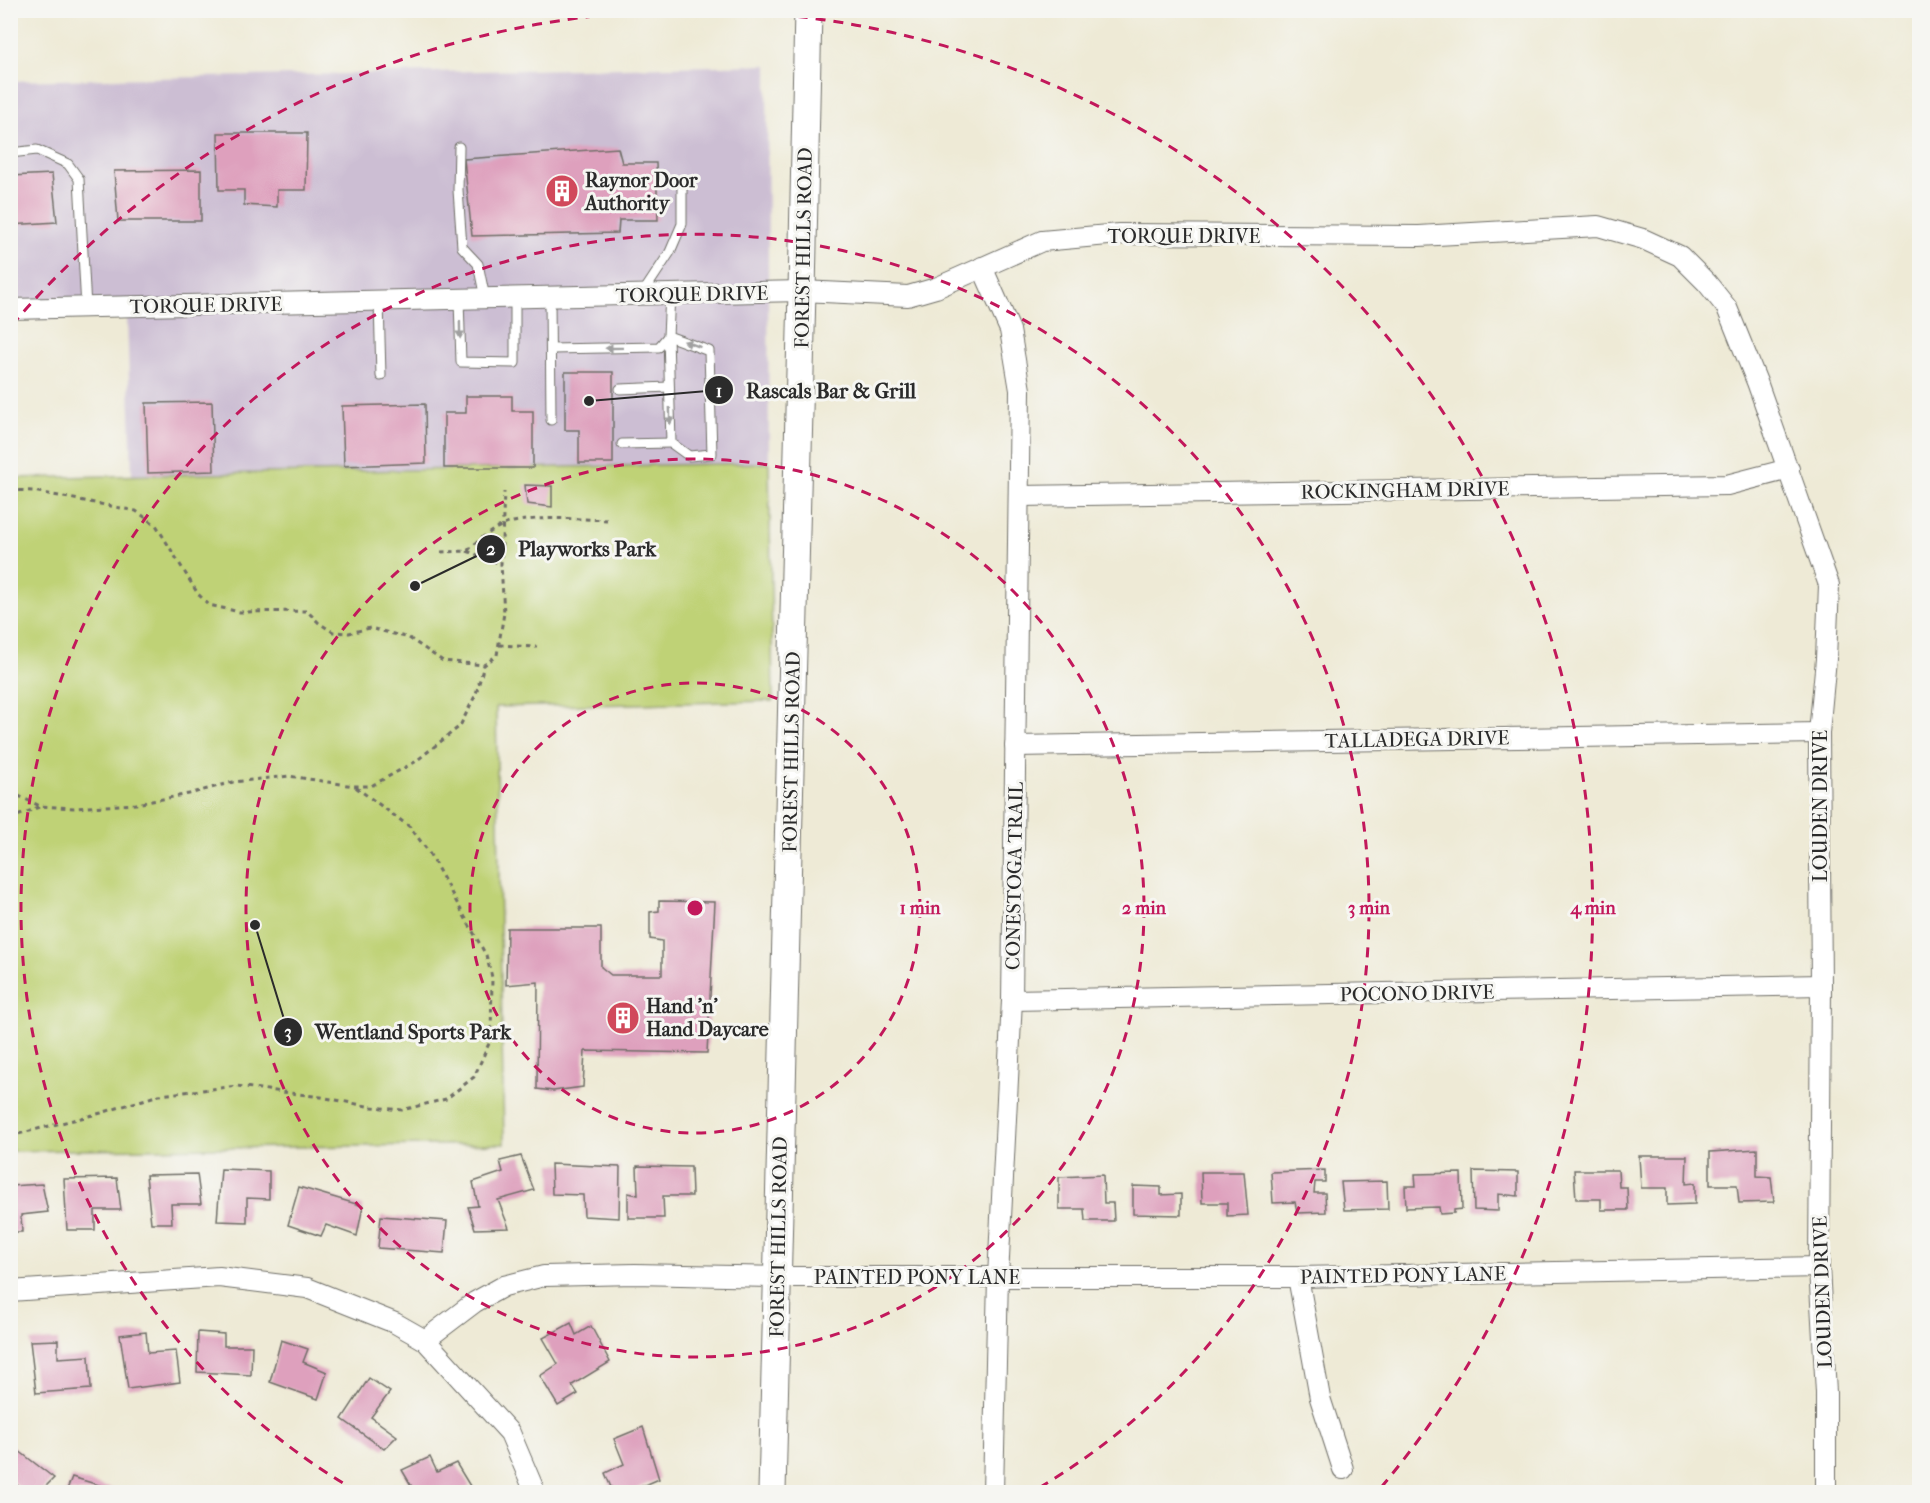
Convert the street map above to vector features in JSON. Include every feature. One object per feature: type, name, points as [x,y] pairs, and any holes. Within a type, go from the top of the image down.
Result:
[{"type":"street","name":"FOREST HILLS ROAD","points":[[772,1492],[807,10]]},
{"type":"street","name":"TORQUE DRIVE","points":[[10,309],[802,291],[908,296],[936,288],[1042,241],[1119,234],[1419,236],[1598,226],[1642,239],[1680,256]]},
{"type":"street","name":"LOUDEN DRIVE","points":[[1680,256],[1707,283],[1727,308],[1789,469],[1829,585],[1826,659],[1819,733],[1821,986],[1819,1267],[1826,1393],[1826,1492]]},
{"type":"street","name":"CONESTOGA TRAIL","points":[[982,267],[1010,330],[1020,390],[1012,1000],[1008,1119],[998,1277],[993,1492]]},
{"type":"street","name":"ROCKINGHAM DRIVE","points":[[1020,496],[1727,485],[1789,469]]},
{"type":"street","name":"TALLADEGA DRIVE","points":[[1015,746],[1819,733]]},
{"type":"street","name":"POCONO DRIVE","points":[[1012,1000],[1821,986]]},
{"type":"street","name":"PAINTED PONY LANE","points":[[424,1340],[475,1302],[494,1291],[504,1286],[544,1276],[635,1274],[777,1277],[1298,1277],[1819,1267]]},
{"type":"street","points":[[10,1291],[219,1277],[307,1288],[395,1323],[424,1340],[510,1433],[535,1492]]},
{"type":"street","points":[[1298,1277],[1320,1398],[1343,1469]]},
{"type":"lane","points":[[459,147],[458,190],[462,247],[478,264],[485,298]]},
{"type":"lane","points":[[10,153],[37,150],[68,164],[79,179],[86,308]]},
{"type":"lane","points":[[642,295],[670,252],[682,224],[682,182]]},
{"type":"lane","points":[[670,294],[668,336],[671,443]]},
{"type":"lane","points":[[550,297],[551,420]]},
{"type":"lane","points":[[459,299],[461,362],[515,363],[515,298]]},
{"type":"lane","points":[[379,301],[381,376]]},
{"type":"lane","points":[[551,349],[659,346],[668,336]]},
{"type":"lane","points":[[622,444],[671,443],[689,456],[712,454],[709,351],[668,336]]},
{"type":"lane","points":[[620,389],[669,387]]},
{"type":"path","points":[[10,490],[45,493],[136,511],[156,525],[198,594],[209,605],[240,612],[307,611],[333,632],[349,633],[370,628],[409,638],[442,662],[483,665],[497,655],[504,612],[501,564],[504,492]]},
{"type":"path","points":[[467,551],[483,536],[503,524],[539,519],[608,520]]},
{"type":"path","points":[[441,552],[467,551],[501,564]]},
{"type":"path","points":[[499,645],[537,647]]},
{"type":"path","points":[[10,792],[40,806],[74,808],[136,804],[189,794],[233,782],[289,776],[354,786],[371,786],[415,762],[460,726],[476,694],[483,665]]},
{"type":"path","points":[[10,1136],[101,1113],[159,1095],[237,1086],[402,1110],[446,1099],[474,1077],[491,1039],[492,977],[486,955],[428,851],[410,827],[354,786]]},
{"type":"path","points":[[10,819],[40,806]]},
{"type":"shaded area","points":[[767,65],[769,463],[132,475],[127,317],[11,319],[10,81]]},
{"type":"green space","points":[[769,463],[773,701],[496,707],[504,1144],[11,1151],[11,478]]},
{"type":"building","points":[[218,133],[307,133],[306,190],[277,190],[277,207],[244,205],[244,190],[219,190]]},
{"type":"building","name":"Raynor Door Authority","points":[[618,148],[622,163],[656,163],[658,220],[619,220],[618,233],[472,236],[464,159]]},
{"type":"building","points":[[201,170],[201,221],[118,221],[114,171]]},
{"type":"building","points":[[52,174],[57,222],[10,225],[10,176]]},
{"type":"building","points":[[565,372],[613,372],[613,463],[579,463],[579,430],[565,430]]},
{"type":"building","points":[[466,396],[512,396],[512,411],[533,411],[533,468],[444,468],[444,413],[466,413]]},
{"type":"building","points":[[212,402],[214,471],[148,473],[146,403]]},
{"type":"building","points":[[425,404],[426,463],[344,466],[342,406]]},
{"type":"building","points":[[525,485],[552,486],[552,507],[527,504]]},
{"type":"building","name":"Hand 'n' Hand Daycare","points":[[659,901],[715,902],[707,1053],[585,1051],[583,1087],[553,1091],[537,1089],[538,982],[506,985],[507,928],[601,928],[601,967],[611,975],[662,975],[662,941],[650,939],[650,912],[659,911]]},
{"type":"building","points":[[1757,1149],[1757,1176],[1771,1177],[1774,1202],[1739,1203],[1737,1185],[1710,1185],[1710,1152]]},
{"type":"building","points":[[521,1156],[534,1190],[498,1200],[509,1228],[475,1229],[468,1207],[478,1206],[473,1182],[503,1172],[500,1161]]},
{"type":"building","points":[[1639,1156],[1687,1156],[1686,1184],[1695,1183],[1695,1204],[1667,1205],[1667,1188],[1641,1188]]},
{"type":"building","points":[[551,1164],[620,1167],[619,1218],[584,1216],[583,1195],[552,1194]]},
{"type":"building","points":[[637,1166],[691,1167],[692,1196],[663,1196],[664,1218],[628,1218],[628,1193],[638,1195]]},
{"type":"building","points":[[221,1169],[269,1171],[269,1199],[247,1198],[247,1222],[217,1221]]},
{"type":"building","points":[[1325,1170],[1325,1182],[1315,1182],[1314,1193],[1325,1193],[1326,1212],[1297,1213],[1295,1202],[1273,1203],[1271,1172]]},
{"type":"building","points":[[1574,1170],[1618,1170],[1619,1187],[1627,1187],[1628,1210],[1601,1210],[1601,1199],[1576,1199]]},
{"type":"building","points":[[1473,1171],[1518,1172],[1518,1196],[1498,1194],[1498,1211],[1474,1210]]},
{"type":"building","points":[[1201,1172],[1244,1172],[1248,1215],[1227,1216],[1227,1203],[1202,1203]]},
{"type":"building","points":[[1461,1173],[1462,1209],[1454,1210],[1454,1213],[1440,1214],[1439,1207],[1406,1208],[1405,1186],[1416,1186],[1415,1174]]},
{"type":"building","points":[[197,1174],[201,1204],[171,1204],[172,1223],[151,1223],[146,1175]]},
{"type":"building","points":[[1103,1175],[1104,1203],[1113,1203],[1114,1221],[1085,1221],[1084,1209],[1059,1209],[1059,1177]]},
{"type":"building","points":[[117,1178],[121,1210],[95,1210],[95,1230],[67,1230],[64,1179]]},
{"type":"building","points":[[1387,1181],[1388,1209],[1344,1210],[1341,1182]]},
{"type":"building","points":[[42,1184],[48,1212],[21,1215],[22,1232],[10,1232],[10,1186]]},
{"type":"building","points":[[1133,1186],[1161,1187],[1161,1195],[1181,1194],[1181,1215],[1133,1214]]},
{"type":"building","points":[[299,1187],[363,1206],[357,1236],[326,1225],[321,1236],[288,1225]]},
{"type":"building","points":[[381,1216],[447,1221],[444,1253],[378,1248]]},
{"type":"building","points":[[571,1323],[576,1335],[591,1326],[610,1362],[572,1385],[578,1394],[558,1406],[540,1376],[558,1364],[543,1338]]},
{"type":"building","points":[[146,1332],[148,1353],[176,1351],[180,1382],[128,1389],[120,1335]]},
{"type":"building","points":[[198,1332],[224,1334],[224,1346],[252,1346],[251,1375],[197,1372]]},
{"type":"building","points":[[58,1340],[58,1358],[89,1356],[91,1389],[36,1393],[30,1341]]},
{"type":"building","points":[[281,1340],[308,1349],[303,1362],[327,1372],[318,1399],[270,1382]]},
{"type":"building","points":[[369,1378],[390,1392],[371,1417],[397,1436],[384,1449],[342,1419]]},
{"type":"building","points":[[643,1427],[659,1479],[629,1492],[613,1492],[605,1473],[624,1464],[614,1439]]},
{"type":"building","points":[[10,1444],[54,1478],[40,1492],[25,1492],[10,1479]]},
{"type":"building","points":[[430,1457],[437,1472],[456,1463],[470,1486],[458,1492],[415,1492],[402,1470]]},
{"type":"building","points":[[72,1477],[122,1492],[66,1492]]},
{"type":"place","name":"Raynor Door Authority","points":[[562,191]]},
{"type":"place","name":"Rascals Bar & Grill","points":[[589,401]]},
{"type":"place","name":"Playworks Park","points":[[415,586]]},
{"type":"place","name":"Wentland Sports Park","points":[[255,925]]},
{"type":"place","name":"Hand 'n' Hand Daycare","points":[[623,1018]]}]
